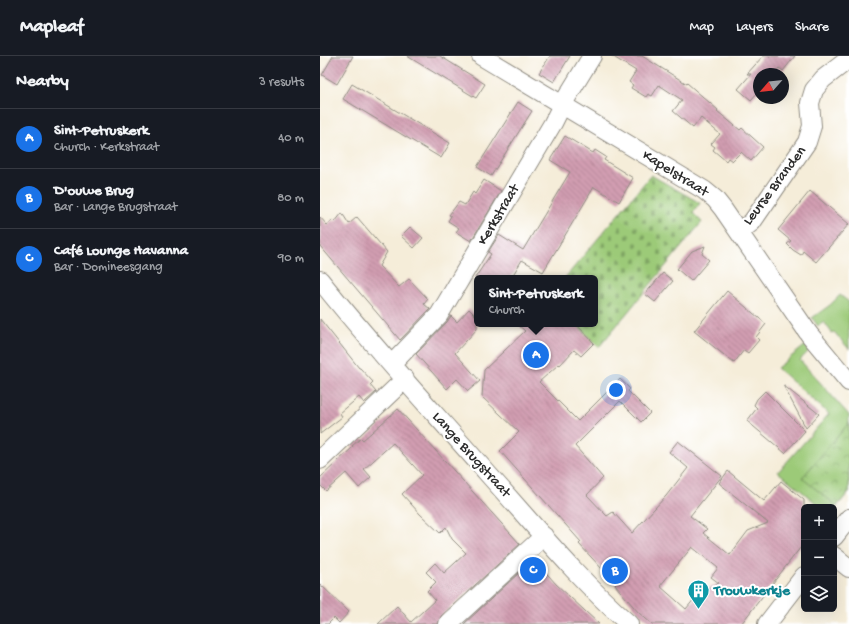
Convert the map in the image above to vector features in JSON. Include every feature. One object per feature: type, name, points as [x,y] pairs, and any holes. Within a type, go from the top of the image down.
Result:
[{"type":"street","name":"Kapelstraat","points":[[481,56],[704,190],[719,204],[809,334],[849,382]]},
{"type":"street","name":"Kerkstraat","points":[[392,364],[439,315],[592,56]]},
{"type":"street","name":"Leurse Branden","points":[[739,232],[752,222],[807,142],[812,126],[810,103],[814,90],[822,79],[849,59]]},
{"type":"street","name":"Lange Brugstraat","points":[[320,280],[405,380],[544,536],[592,589],[629,624]]},
{"type":"street","points":[[320,460],[405,380]]},
{"type":"street","points":[[837,533],[849,518]]},
{"type":"street","points":[[448,624],[544,536]]},
{"type":"street","points":[[837,558],[849,568]]},
{"type":"street","points":[[767,624],[801,580]]},
{"type":"green space","points":[[651,175],[700,203],[693,213],[702,222],[599,347],[578,327],[598,327],[598,275],[568,275]]},
{"type":"green space","points":[[840,295],[849,302],[849,349],[834,332],[832,333],[824,322],[818,326],[812,318],[830,305]]},
{"type":"green space","points":[[807,344],[808,352],[800,360],[849,415],[849,492],[837,506],[837,504],[817,504],[778,472],[829,414],[777,368]]},
{"type":"green space","points":[[849,423],[849,492],[837,506],[837,504],[834,504],[802,478]]},
{"type":"building","points":[[333,56],[353,56],[337,84],[322,75]]},
{"type":"building","points":[[407,56],[440,56],[485,84],[476,98]]},
{"type":"building","points":[[550,56],[570,56],[554,82],[539,73]]},
{"type":"building","points":[[612,56],[642,56],[687,83],[718,110],[717,111],[740,130],[742,128],[763,147],[751,161],[741,152],[732,161],[728,158],[726,161],[713,150],[715,147],[711,144],[720,134],[701,118],[693,128],[673,111],[682,100],[659,85],[652,96],[648,94],[646,97],[631,88],[633,85],[629,82],[636,71]]},
{"type":"building","points":[[763,56],[795,56],[785,68],[753,68],[753,98],[751,100],[738,89],[751,74],[747,74]]},
{"type":"building","points":[[352,84],[450,143],[441,158],[343,99]]},
{"type":"building","points":[[518,102],[532,111],[491,176],[477,167]]},
{"type":"building","points":[[565,136],[593,153],[595,150],[606,157],[604,160],[633,178],[619,202],[594,187],[543,272],[522,260],[513,275],[477,275],[491,254],[488,252],[499,235],[523,250],[570,172],[550,160]]},
{"type":"building","points":[[484,180],[501,191],[471,241],[456,232],[459,228],[448,221],[451,216],[449,215],[459,202],[465,205],[473,192],[475,194]]},
{"type":"building","points":[[810,191],[849,224],[816,262],[803,251],[801,255],[793,250],[787,244],[791,241],[778,230]]},
{"type":"building","points":[[342,213],[349,224],[357,217],[387,252],[379,266],[399,287],[409,279],[428,299],[424,304],[430,309],[400,340],[320,246],[320,217],[327,225],[333,220],[335,222]]},
{"type":"building","points":[[410,227],[423,238],[414,248],[401,236]]},
{"type":"building","points":[[705,246],[702,254],[709,260],[691,281],[677,269],[692,251]]},
{"type":"building","points":[[663,273],[673,281],[655,302],[645,294]]},
{"type":"building","points":[[727,291],[766,324],[756,337],[759,340],[748,353],[744,350],[734,363],[694,331]]},
{"type":"building","points":[[469,309],[474,314],[474,327],[477,327],[477,329],[455,353],[480,381],[468,391],[457,379],[447,389],[416,354],[451,316],[457,322]]},
{"type":"building","points":[[320,319],[359,368],[373,382],[370,385],[376,392],[364,403],[359,397],[340,413],[342,417],[320,434]]},
{"type":"building","points":[[520,327],[579,327],[594,343],[581,356],[574,350],[560,365],[559,364],[539,382],[578,421],[620,379],[630,389],[628,391],[650,413],[641,422],[620,401],[575,446],[603,478],[587,495],[607,516],[613,512],[632,533],[666,496],[688,468],[669,452],[678,441],[722,476],[690,516],[707,529],[703,533],[730,555],[748,531],[768,523],[719,483],[728,471],[764,501],[781,481],[804,500],[804,504],[801,504],[801,547],[741,624],[652,624],[639,613],[615,585],[616,584],[579,544],[581,542],[500,451],[519,432],[482,397],[484,370],[525,331]],"holes":[[[692,547],[718,568],[711,577],[719,583],[700,592],[686,609],[660,586]]]},
{"type":"building","points":[[783,385],[819,414],[806,428]]},
{"type":"building","points":[[765,391],[805,431],[785,453],[747,421],[757,408],[754,405],[757,399]]},
{"type":"building","points":[[398,409],[520,544],[441,616],[438,624],[378,624],[397,606],[411,622],[435,600],[427,591],[436,582],[426,572],[435,563],[444,573],[466,553],[452,539],[446,527],[440,533],[402,494],[422,475],[393,443],[364,469],[371,477],[359,488],[346,473],[326,491],[320,485],[320,478],[353,447],[352,446],[361,438],[363,440]]},
{"type":"building","points":[[534,559],[556,584],[599,624],[464,624]]},
{"type":"building","points":[[320,584],[349,612],[339,623],[334,618],[328,624],[320,624]]},
{"type":"place","name":"Sint-Petruskerk","points":[[536,355]]},
{"type":"place","name":"Café Lounge Havanna","points":[[533,570]]},
{"type":"place","name":"D'ouwe Brug","points":[[615,571]]},
{"type":"place","name":"Trouwkerkje","points":[[698,610]]}]
